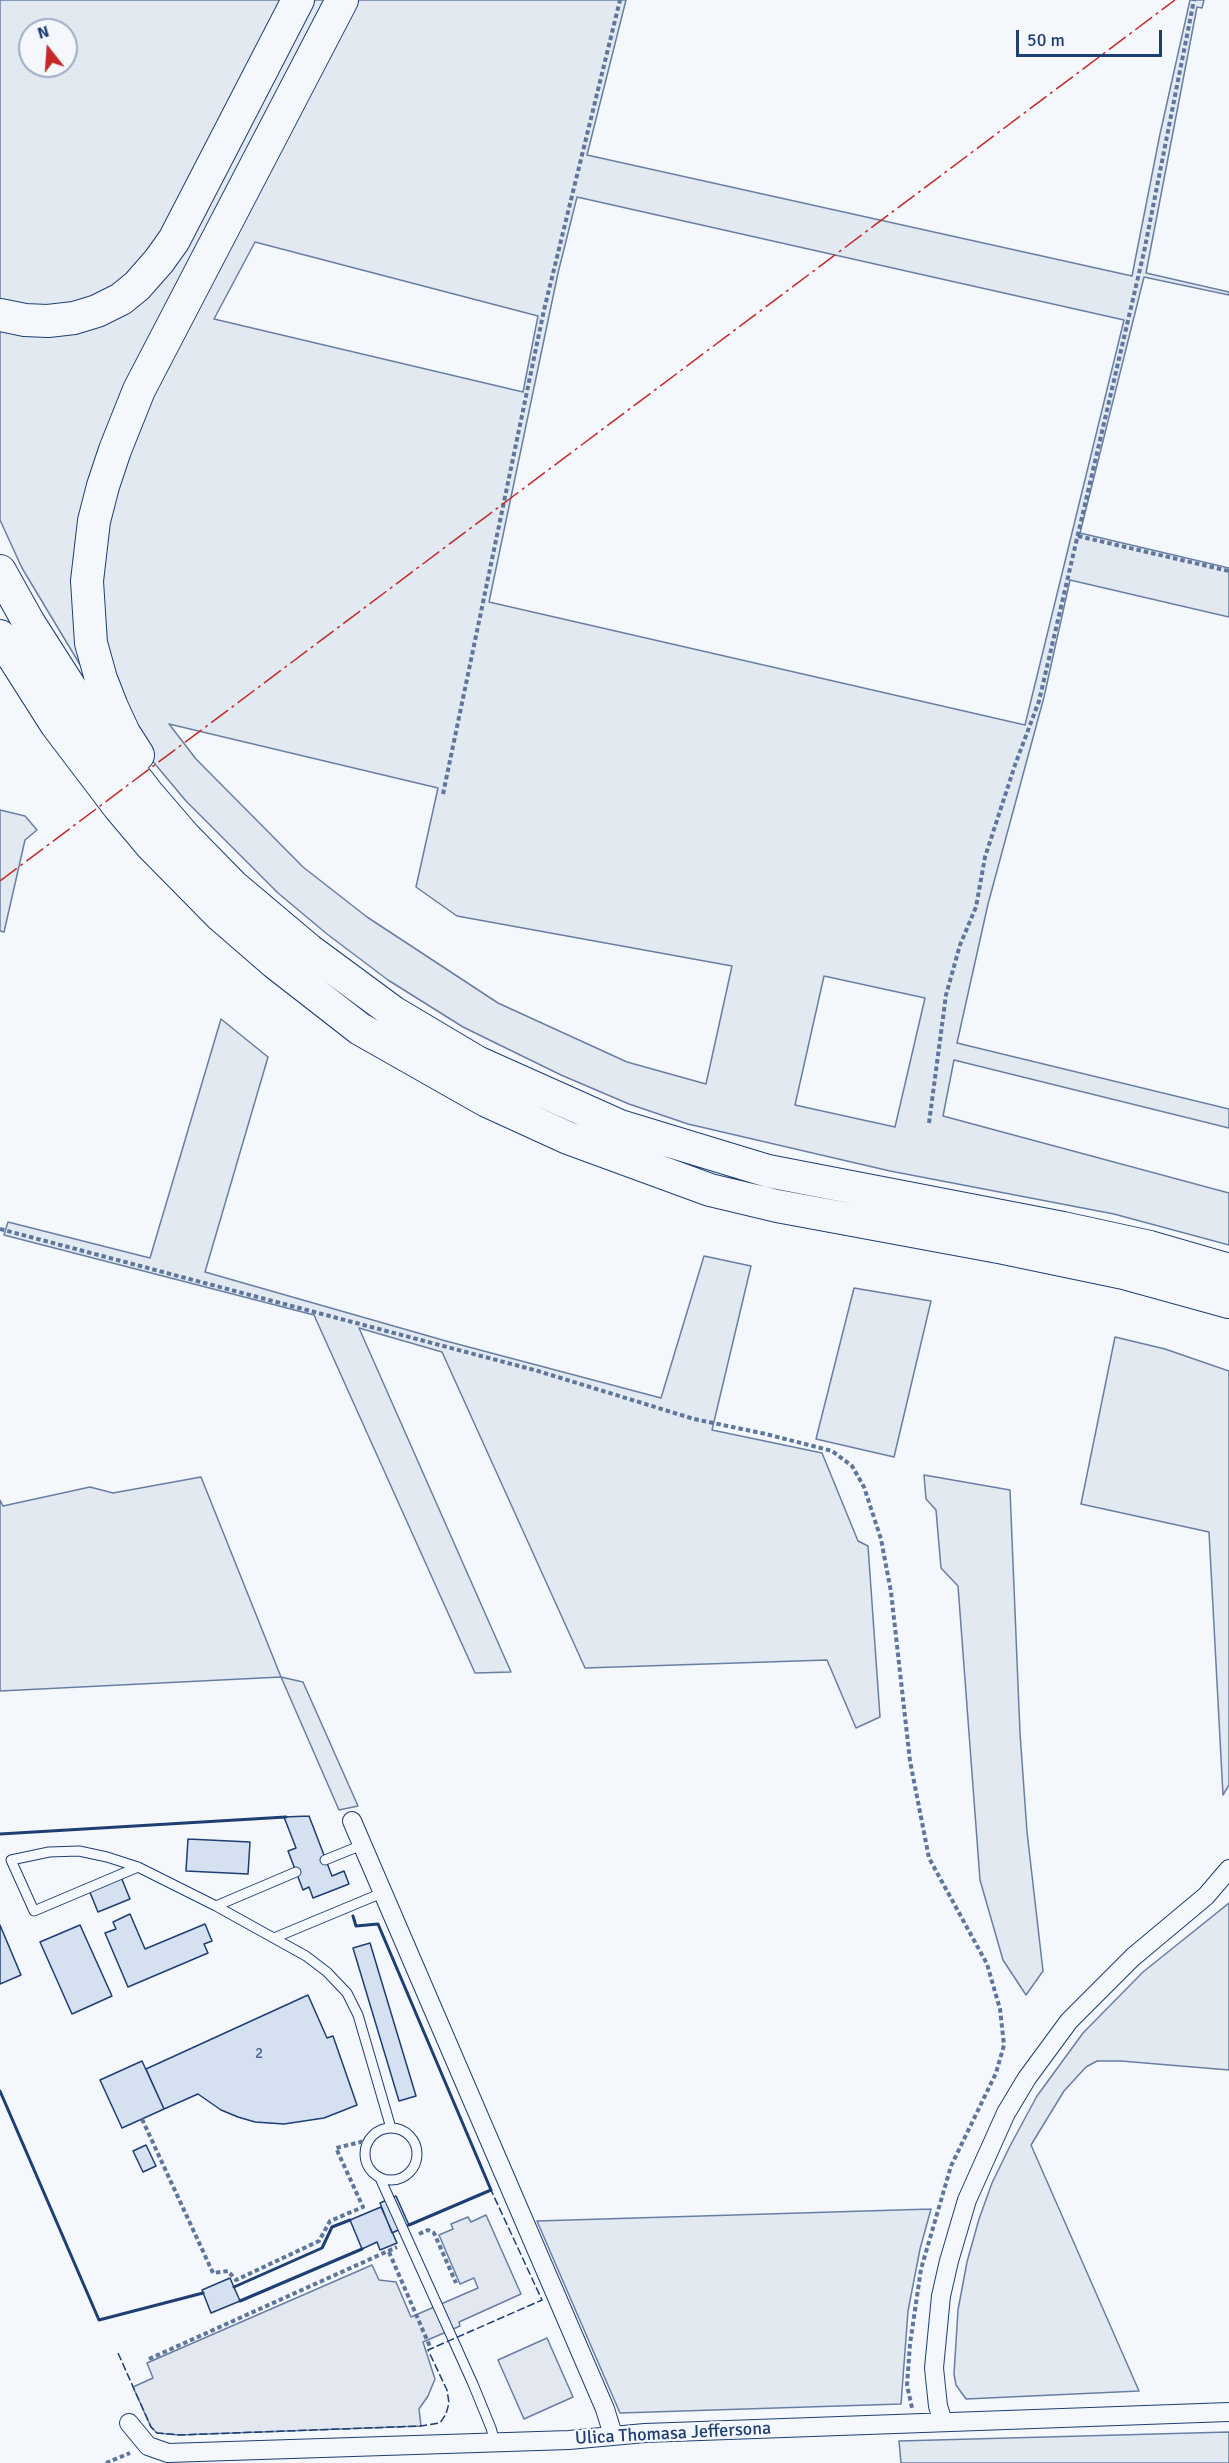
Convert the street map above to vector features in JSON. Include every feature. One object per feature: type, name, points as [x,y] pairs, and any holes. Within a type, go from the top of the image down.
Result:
[{"type":"highway","points":[[0,315],[25,320],[48,321],[74,318],[97,311],[121,299],[137,286],[174,240],[298,0]]},
{"type":"highway","points":[[233,886],[219,853],[163,788],[124,733],[101,679],[91,643],[88,615],[87,581],[94,521],[115,450],[139,390],[342,0]]},
{"type":"highway","points":[[0,571],[29,623],[91,720],[148,795],[185,837],[233,886],[309,950],[393,1012],[477,1062],[620,1126],[768,1171],[1095,1235],[1150,1247],[1229,1270]]},
{"type":"highway","points":[[0,636],[56,724],[118,807],[171,867],[221,916],[274,962],[360,1029],[497,1106],[568,1138],[710,1190],[777,1206],[1124,1273],[1229,1302]]},
{"type":"highway","points":[[0,665],[45,735],[58,747],[81,759]]},
{"type":"street","points":[[352,1821],[605,2409],[613,2435]]},
{"type":"street","points":[[944,2422],[938,2406],[934,2368],[941,2296],[967,2200],[1006,2113],[1051,2045],[1090,1998],[1133,1957],[1206,1896],[1229,1869]]},
{"type":"street","points":[[1206,1896],[1229,1885]]},
{"type":"street","name":"Ulica Thomasa Jeffersona","points":[[129,2423],[148,2446],[168,2453],[569,2440],[613,2435],[1229,2412]]},
{"type":"lane","points":[[325,1860],[362,1845]]},
{"type":"lane","points":[[138,1867],[34,1911],[11,1860],[50,1852],[79,1851],[138,1867],[274,1938],[327,1972],[347,1993],[358,2015],[391,2128]]},
{"type":"lane","points":[[216,1906],[296,1872]]},
{"type":"lane","points":[[274,1938],[382,1893]]},
{"type":"lane","points":[[380,2178],[393,2180],[402,2178],[417,2162],[413,2140],[407,2133],[391,2128],[376,2133],[369,2140],[365,2157],[368,2165],[380,2178],[482,2406],[495,2442]]},
{"type":"path","points":[[443,794],[544,310],[620,0]]},
{"type":"path","points":[[928,1123],[946,995],[960,945],[976,907],[985,857],[1039,701],[1144,252],[1194,0]]},
{"type":"path","points":[[1078,536],[1229,570]]},
{"type":"path","points":[[0,1229],[538,1371],[694,1419],[832,1451],[852,1467],[864,1486],[881,1539],[891,1592],[910,1761],[929,1858],[987,1964],[1000,2009],[1004,2045]]},
{"type":"path","points":[[142,2119],[213,2274],[228,2271],[236,2280],[319,2241],[330,2221],[363,2207],[336,2148],[369,2140]]},
{"type":"path","points":[[149,2359],[389,2252],[428,2230],[434,2233],[456,2283]]},
{"type":"path","points":[[389,2252],[431,2349]]},
{"type":"path","points":[[106,2463],[132,2452]]},
{"type":"shaded area","points":[[0,0],[289,0],[144,266],[78,307],[0,305]]},
{"type":"shaded area","points":[[309,0],[330,0],[114,420],[88,678],[22,568],[0,520],[0,325],[125,308]]},
{"type":"shaded area","points":[[353,0],[626,0],[587,155],[1132,276],[1160,134],[1190,0],[1204,0],[1202,8],[1197,7],[1146,273],[1229,292],[1229,295],[1144,277],[1080,533],[1229,568],[1229,617],[1070,580],[1044,697],[988,904],[957,1043],[1229,1109],[1229,1128],[954,1060],[943,1116],[1229,1193],[1229,1245],[1114,1214],[890,1171],[688,1124],[629,1104],[561,1075],[463,1027],[388,980],[278,893],[186,801],[150,758],[134,733],[100,631],[102,535],[124,454]],"holes":[[[577,197],[1124,320],[1025,725],[489,602],[558,273]],[[255,242],[538,316],[523,392],[214,319]],[[169,724],[438,788],[416,887],[457,916],[732,966],[706,1084],[627,1062],[498,1003],[367,917],[303,867],[196,759]],[[824,976],[925,998],[895,1127],[795,1105]]]},
{"type":"shaded area","points":[[0,810],[25,816],[37,830],[25,840],[4,932],[0,931]]},
{"type":"shaded area","points":[[221,1019],[268,1057],[205,1272],[446,1341],[661,1398],[704,1256],[751,1266],[712,1430],[822,1453],[858,1541],[868,1546],[880,1717],[856,1728],[827,1660],[585,1668],[442,1352],[359,1328],[511,1672],[475,1673],[314,1315],[4,1235],[8,1222],[150,1258]]},
{"type":"shaded area","points":[[854,1288],[931,1301],[894,1457],[816,1439]]},
{"type":"shaded area","points":[[1115,1337],[1165,1349],[1229,1371],[1229,1785],[1223,1795],[1209,1532],[1081,1504]]},
{"type":"shaded area","points":[[924,1475],[1010,1490],[1020,1733],[1027,1832],[1043,1971],[1026,1995],[1003,1960],[980,1880],[958,1586],[941,1568],[936,1510],[926,1499]]},
{"type":"shaded area","points":[[201,1477],[281,1677],[0,1691],[0,1500],[3,1506],[90,1487],[113,1493]]},
{"type":"shaded area","points":[[281,1677],[303,1682],[358,1806],[339,1810]]},
{"type":"shaded area","points":[[1229,1903],[1229,2070],[1097,2061],[1086,2067],[1064,2091],[1031,2145],[1139,2391],[966,2399],[956,2385],[954,2374],[958,2310],[967,2262],[979,2219],[992,2183],[1010,2146],[1037,2096],[1083,2033],[1143,1972]]},
{"type":"shaded area","points":[[931,2209],[920,2249],[908,2311],[901,2404],[620,2413],[537,2221]]},
{"type":"shaded area","points":[[486,2215],[521,2294],[459,2322],[460,2326],[423,2342],[435,2379],[428,2396],[419,2409],[421,2426],[179,2435],[157,2433],[151,2427],[133,2387],[153,2378],[147,2363],[372,2265],[379,2280],[396,2282],[411,2317],[478,2288],[474,2278],[460,2284],[439,2235],[453,2229],[451,2224],[468,2217],[471,2222]]},
{"type":"shaded area","points":[[547,2338],[573,2397],[524,2419],[498,2360]]},
{"type":"shaded area","points":[[1229,2432],[1229,2463],[901,2463],[899,2441]]},
{"type":"building","points":[[309,1816],[332,1876],[344,1871],[349,1884],[313,1898],[309,1887],[303,1890],[288,1851],[296,1848],[284,1817]]},
{"type":"building","points":[[188,1839],[250,1842],[248,1874],[186,1871]]},
{"type":"building","points":[[121,1877],[130,1899],[98,1912],[89,1890]]},
{"type":"building","points":[[130,1914],[145,1949],[205,1924],[212,1941],[204,1944],[208,1953],[128,1987],[105,1933],[116,1929],[113,1922]]},
{"type":"building","points":[[0,1925],[21,1975],[0,1984]]},
{"type":"building","points":[[80,1925],[112,1996],[72,2014],[40,1942]]},
{"type":"building","points":[[370,1943],[416,2096],[399,2101],[353,1948]]},
{"type":"building","points":[[308,1995],[327,2038],[333,2036],[357,2105],[324,2118],[284,2124],[255,2122],[238,2117],[221,2110],[198,2094],[164,2109],[146,2069]]},
{"type":"building","points":[[142,2061],[164,2109],[122,2128],[100,2080]]},
{"type":"building","points":[[146,2145],[156,2166],[143,2172],[133,2151]]},
{"type":"building","points":[[396,2196],[409,2225],[392,2233],[380,2203]]},
{"type":"building","points":[[381,2207],[397,2243],[380,2250],[377,2242],[362,2249],[350,2220]]},
{"type":"building","points":[[230,2278],[240,2301],[211,2313],[202,2290]]},
{"type":"fence","points":[[118,2353],[151,2427],[157,2433],[179,2435],[421,2426],[440,2423],[449,2403],[447,2390],[428,2350],[542,2300],[491,2190]]},
{"type":"wall","points":[[0,1834],[286,1817]]},
{"type":"wall","points":[[353,1916],[356,1926],[378,1924],[491,2190],[409,2225]]},
{"type":"wall","points":[[0,2091],[99,2320],[203,2293]]},
{"type":"wall","points":[[234,2287],[322,2248],[332,2227],[350,2220]]},
{"type":"wall","points":[[240,2301],[362,2249]]},
{"type":"power","points":[[0,881],[1175,0]]}]
